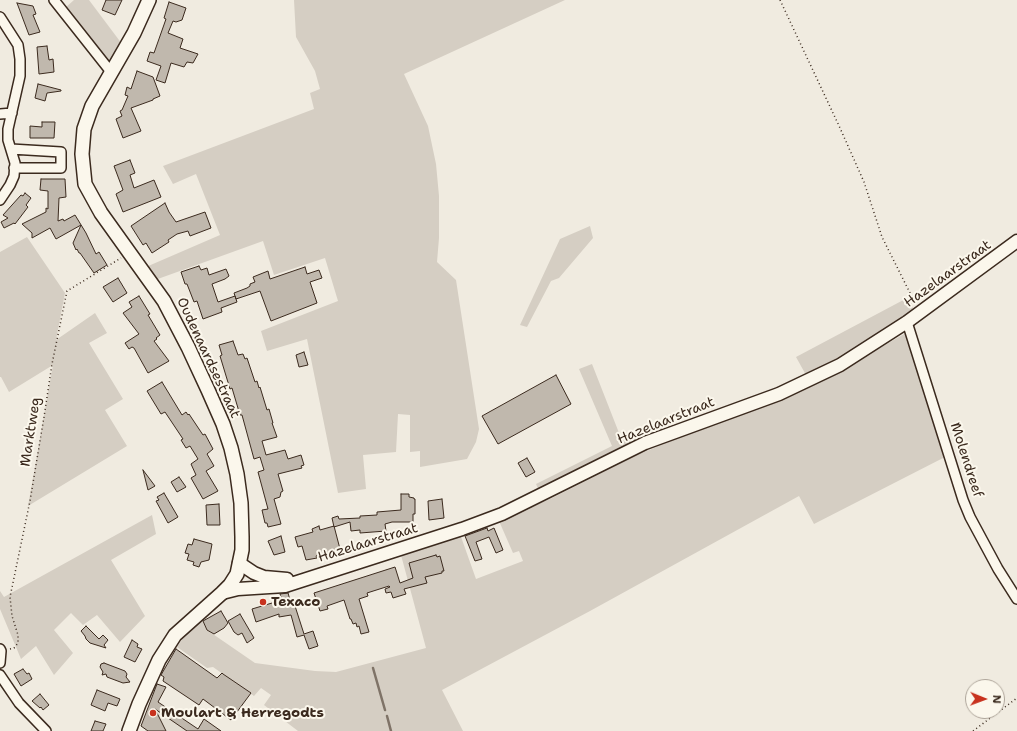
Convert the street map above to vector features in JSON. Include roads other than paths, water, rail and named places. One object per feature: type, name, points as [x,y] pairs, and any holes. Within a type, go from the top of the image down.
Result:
[{"type":"main road","name":"Oudenaardsestraat","points":[[129,731],[139,704],[159,660],[176,635],[230,585],[236,574],[239,563],[242,537],[241,503],[237,474],[231,448],[225,430],[191,354],[164,301],[101,213],[84,184],[82,154],[84,129],[92,106],[134,33],[149,0]]},
{"type":"street","points":[[54,0],[112,72]]},
{"type":"street","points":[[0,17],[18,45],[20,58],[20,76],[8,128],[8,140],[15,163],[14,176],[10,186],[0,200]]},
{"type":"street","points":[[0,114],[12,113]]},
{"type":"street","points":[[11,149],[61,152],[61,168],[14,168]]},
{"type":"street","name":"Hazelaarstraat","points":[[222,593],[238,589],[285,586],[462,529],[502,514],[645,443],[779,394],[840,365],[907,322],[1017,241]]},
{"type":"street","name":"Molendreef","points":[[907,322],[963,500],[998,569],[1017,599]]},
{"type":"street","name":"Hazelaarstraat","points":[[239,563],[254,573],[264,577],[301,580]]},
{"type":"street","points":[[0,649],[0,663]]},
{"type":"street","points":[[0,675],[19,703],[46,731]]},
{"type":"waterway","points":[[373,668],[385,710]]},
{"type":"waterway","points":[[387,716],[391,731]]},
{"type":"place","name":"Texaco","points":[[263,602]]},
{"type":"place","name":"Moulart & Herregodts","points":[[153,713]]}]
